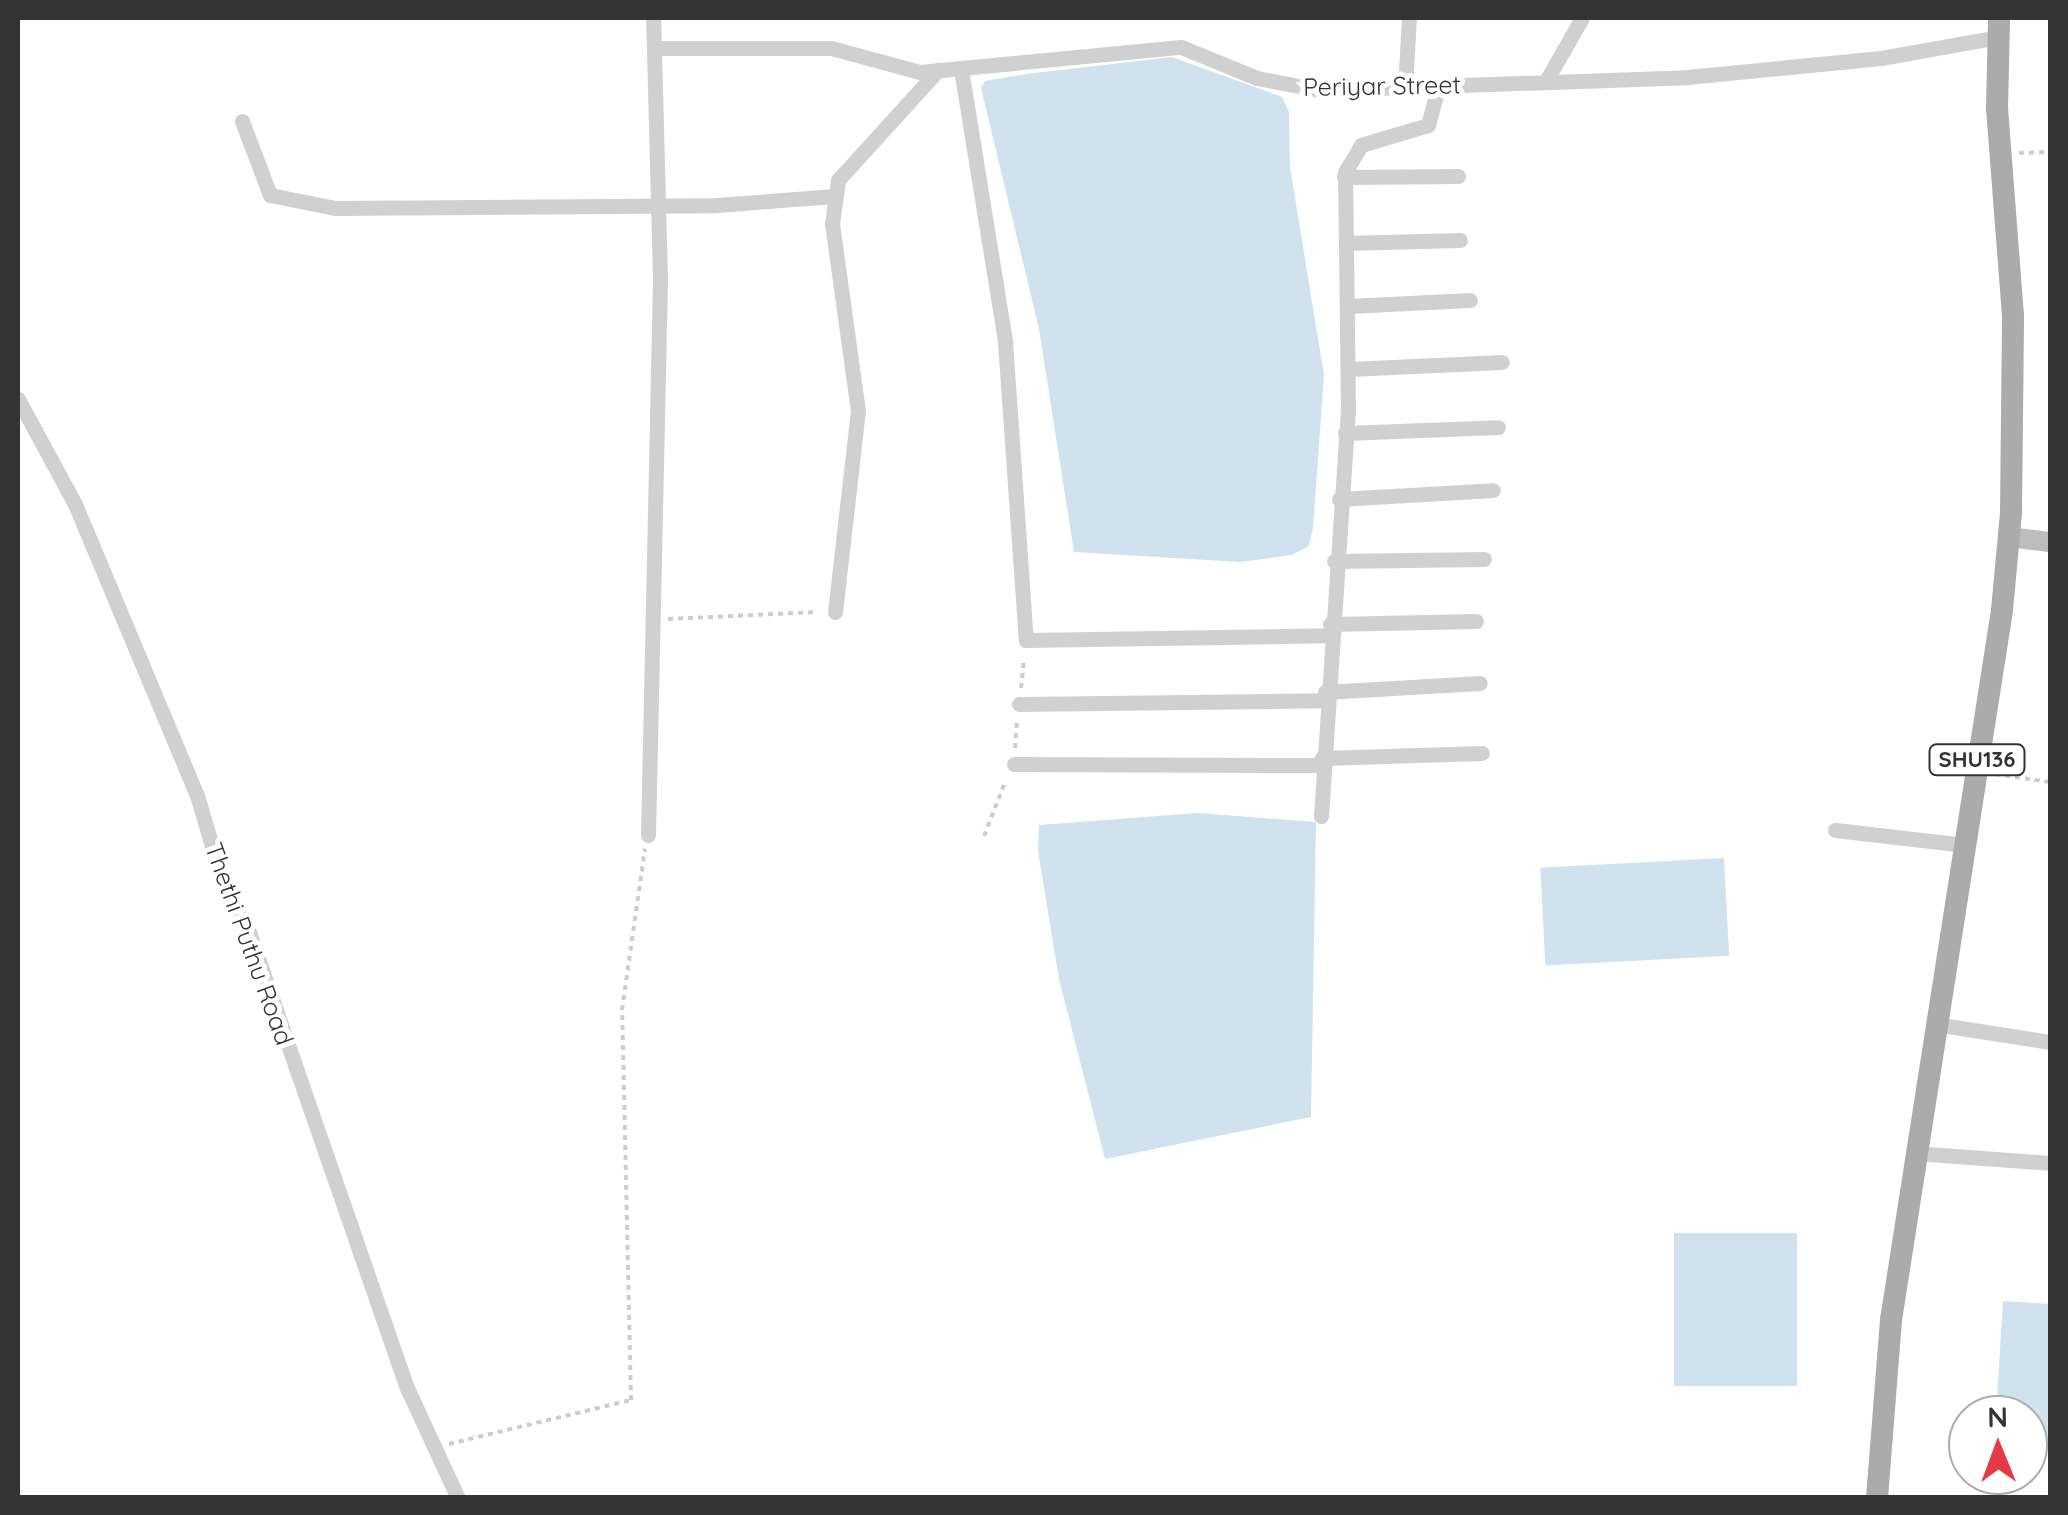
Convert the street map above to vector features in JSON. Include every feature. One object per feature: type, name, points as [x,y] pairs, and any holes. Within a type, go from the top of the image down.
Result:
[{"type":"main road","name":"SHU136","points":[[1878,1498],[1887,1354],[2009,537],[2012,316],[2000,152],[1999,27]]},
{"type":"street","points":[[648,834],[657,203],[654,18]]},
{"type":"street","points":[[1405,86],[1409,18]]},
{"type":"street","points":[[1546,80],[1582,18]]},
{"type":"street","name":"Periyar Street","points":[[655,48],[831,48],[920,72],[1181,47],[1287,87],[1438,86],[1743,72],[1999,27]]},
{"type":"street","points":[[961,69],[1006,342],[1026,640],[1476,621]]},
{"type":"street","points":[[834,612],[858,411],[838,285],[836,196],[854,154],[938,70]]},
{"type":"street","points":[[1321,816],[1329,630],[1349,369],[1344,177],[1360,144],[1428,125],[1438,86]]},
{"type":"street","points":[[242,121],[270,194],[335,208],[836,196]]},
{"type":"street","points":[[1344,177],[1458,176]]},
{"type":"street","points":[[1346,243],[1460,240]]},
{"type":"street","points":[[1348,306],[1470,300]]},
{"type":"street","points":[[1349,369],[1502,362]]},
{"type":"street","name":"Thethi Puthu Road","points":[[18,399],[75,504],[197,795],[225,891],[249,932],[408,1390],[439,1446],[458,1498]]},
{"type":"street","points":[[1346,433],[1498,427]]},
{"type":"street","points":[[1339,499],[1494,490]]},
{"type":"street","points":[[2009,537],[2050,542]]},
{"type":"street","points":[[1334,561],[1484,559]]},
{"type":"street","points":[[1019,704],[1325,696],[1480,683]]},
{"type":"street","points":[[1014,764],[1322,762],[1482,753]]},
{"type":"street","points":[[1834,830],[1965,845]]},
{"type":"street","points":[[1935,1024],[2050,1042]]},
{"type":"street","points":[[1915,1154],[2050,1162]]},
{"type":"path","points":[[2000,152],[2050,152]]},
{"type":"path","points":[[653,620],[834,612]]},
{"type":"path","points":[[984,836],[1014,764],[1026,640]]},
{"type":"path","points":[[1976,770],[2050,782]]},
{"type":"path","points":[[439,1446],[631,1400],[622,1010],[648,834]]},
{"type":"water","points":[[1172,57],[1282,97],[1289,112],[1290,167],[1324,375],[1313,528],[1309,546],[1292,555],[1240,562],[1074,552],[1039,329],[981,88],[985,81],[1026,74]]},
{"type":"water","points":[[1198,813],[1316,822],[1311,1117],[1105,1159],[1059,979],[1038,851],[1039,825]]},
{"type":"water","points":[[1724,858],[1729,956],[1545,965],[1540,868]]},
{"type":"water","points":[[1674,1233],[1797,1233],[1797,1386],[1674,1386]]},
{"type":"water","points":[[2003,1301],[2050,1304],[2050,1445],[2048,1395],[1997,1395]]}]
